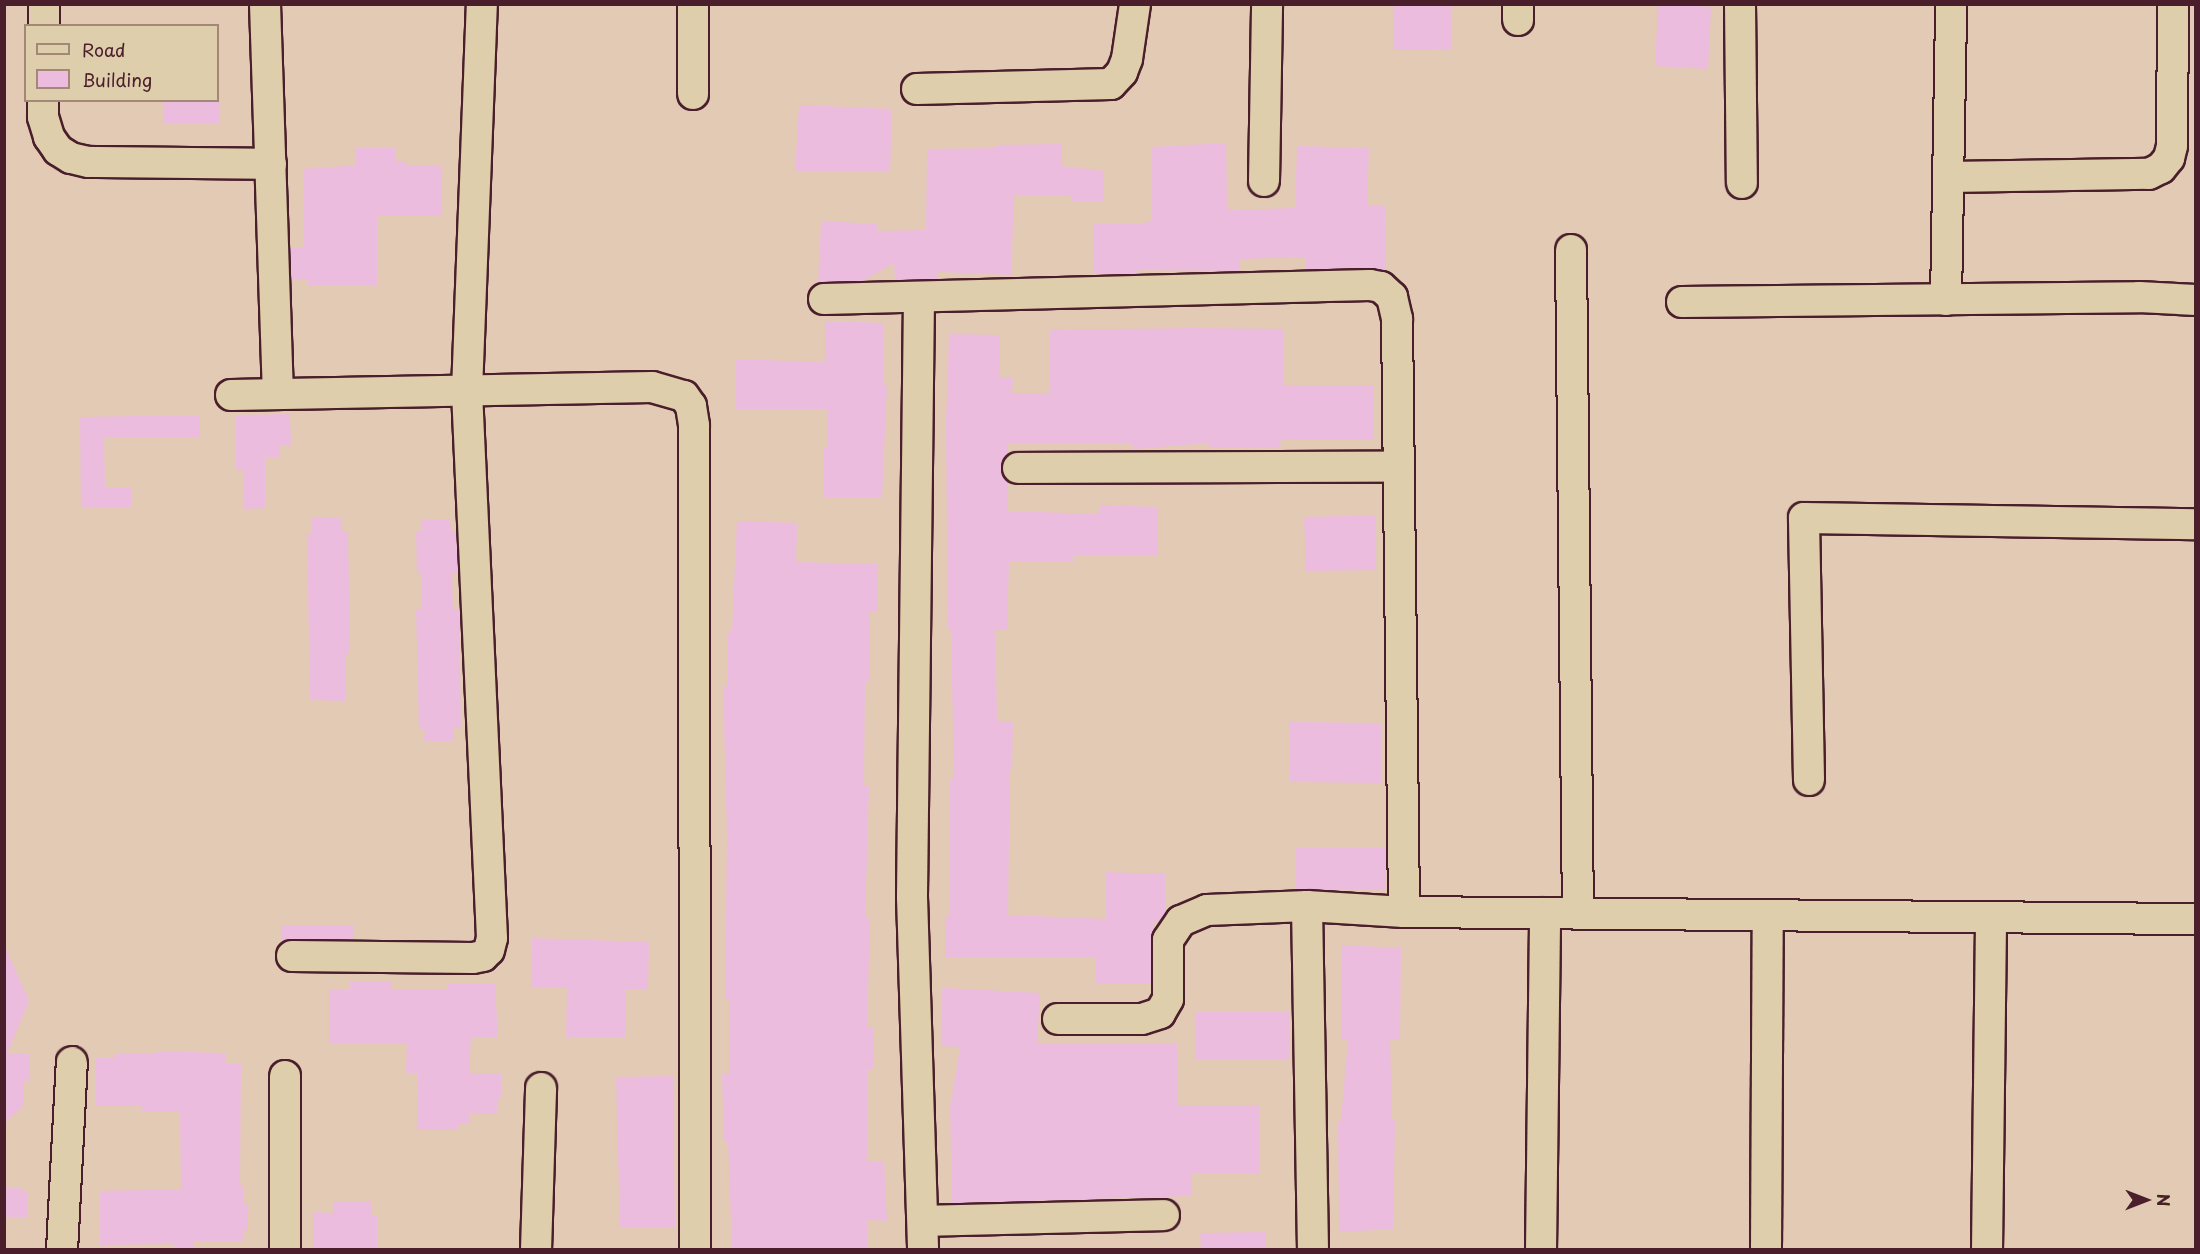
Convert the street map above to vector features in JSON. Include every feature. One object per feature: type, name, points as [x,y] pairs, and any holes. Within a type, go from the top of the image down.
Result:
[{"type":"street","points":[[44,4],[44,24]]},
{"type":"street","points":[[265,4],[278,394]]},
{"type":"street","points":[[292,956],[455,960],[483,956],[489,950],[491,926],[467,391],[482,4]]},
{"type":"street","points":[[693,4],[693,94]]},
{"type":"street","points":[[917,89],[1111,84],[1122,72],[1126,59],[1135,4]]},
{"type":"street","points":[[1264,181],[1267,4]]},
{"type":"street","points":[[1740,4],[1742,183]]},
{"type":"street","points":[[1946,300],[1951,4]]},
{"type":"street","points":[[1949,177],[2149,174],[2161,168],[2169,158],[2184,99],[2173,4]]},
{"type":"street","points":[[43,102],[43,117],[49,137],[58,150],[71,158],[89,162],[270,164]]},
{"type":"street","points":[[1571,250],[1578,914]]},
{"type":"street","points":[[824,299],[1370,285],[1381,287],[1392,297],[1397,319],[1404,912]]},
{"type":"street","points":[[919,297],[912,897],[923,1235],[1164,1215]]},
{"type":"street","points":[[1682,302],[2139,297],[2196,300]]},
{"type":"street","points":[[231,395],[652,387],[684,396],[691,406],[694,426],[695,1250]]},
{"type":"street","points":[[1018,468],[1399,467]]},
{"type":"street","points":[[1809,780],[1804,518],[2196,524]]},
{"type":"street","points":[[1307,906],[1313,1250]]},
{"type":"street","points":[[1058,1019],[1142,1019],[1160,1013],[1168,999],[1168,940],[1181,921],[1207,910],[1307,906],[1404,912],[2196,919]]},
{"type":"street","points":[[1541,1250],[1545,913]]},
{"type":"street","points":[[1766,1250],[1768,915]]},
{"type":"street","points":[[1987,1250],[1991,918]]},
{"type":"street","points":[[62,1250],[72,1062]]},
{"type":"street","points":[[285,1076],[285,1250]]},
{"type":"street","points":[[536,1250],[541,1088]]},
{"type":"building","points":[[1393,4],[1452,4],[1451,49],[1393,50]]},
{"type":"building","points":[[1658,4],[1711,7],[1708,69],[1655,66]]},
{"type":"building","points":[[220,100],[220,124],[163,124],[163,102],[219,102]]},
{"type":"building","points":[[799,105],[892,109],[890,172],[795,171]]},
{"type":"building","points":[[1226,143],[1227,210],[1295,208],[1297,146],[1369,148],[1367,206],[1385,206],[1386,271],[1370,268],[1306,269],[1306,257],[1240,259],[1240,271],[1138,270],[1138,273],[1094,273],[1093,224],[1152,221],[1151,147]]},
{"type":"building","points":[[1062,144],[1062,166],[1104,171],[1103,201],[1071,201],[1071,196],[1014,196],[1011,275],[938,272],[938,279],[895,280],[894,263],[863,281],[818,283],[821,221],[877,224],[877,231],[926,230],[927,149]]},
{"type":"building","points":[[355,148],[396,148],[396,161],[405,161],[406,166],[442,166],[442,215],[377,216],[377,286],[308,285],[308,279],[291,279],[290,247],[304,247],[303,169],[356,165]]},
{"type":"building","points":[[825,321],[884,323],[883,385],[887,385],[882,497],[823,497],[823,448],[827,448],[827,409],[736,409],[736,359],[825,362]]},
{"type":"building","points":[[1284,329],[1284,385],[1374,385],[1374,439],[1281,439],[1280,448],[1209,447],[1209,443],[1133,449],[1132,443],[1008,443],[1008,455],[1001,467],[1007,481],[1007,511],[1099,514],[1099,505],[1158,507],[1158,555],[1073,555],[1073,561],[1009,561],[1007,630],[995,630],[997,721],[1013,722],[1008,915],[1106,919],[1106,872],[1165,874],[1165,914],[1160,922],[1154,922],[1151,940],[1151,984],[1095,984],[1095,958],[945,958],[945,916],[950,916],[950,779],[954,779],[951,630],[948,630],[946,423],[949,334],[1000,335],[999,377],[1013,378],[1012,393],[1050,393],[1050,330]]},
{"type":"building","points":[[290,414],[291,445],[280,445],[280,457],[265,457],[265,508],[243,509],[243,470],[236,470],[236,415]]},
{"type":"building","points":[[200,415],[200,437],[104,438],[105,488],[131,488],[131,507],[81,508],[80,417]]},
{"type":"building","points":[[1375,515],[1376,570],[1306,571],[1304,517]]},
{"type":"building","points":[[312,518],[342,518],[342,531],[348,531],[350,653],[346,654],[345,701],[310,700],[307,533],[312,533]]},
{"type":"building","points":[[450,519],[451,531],[456,531],[458,573],[452,573],[453,610],[459,610],[461,728],[454,728],[454,741],[424,741],[425,729],[419,729],[416,610],[422,609],[422,574],[417,574],[416,532],[421,532],[421,520]]},
{"type":"building","points":[[737,521],[797,523],[796,562],[878,564],[877,612],[870,612],[869,682],[865,682],[864,786],[869,786],[865,918],[870,918],[867,1028],[874,1028],[874,1069],[867,1069],[867,1162],[884,1162],[887,1221],[867,1220],[867,1250],[732,1250],[728,1141],[724,1141],[722,1074],[729,1074],[729,999],[725,999],[727,834],[723,685],[727,685],[727,631],[732,631]]},
{"type":"building","points":[[1290,722],[1381,723],[1381,783],[1290,782]]},
{"type":"building","points":[[1296,847],[1386,847],[1386,890],[1296,889]]},
{"type":"building","points":[[354,925],[354,939],[292,939],[281,943],[281,926]]},
{"type":"building","points":[[532,938],[649,942],[648,989],[626,989],[625,1037],[566,1037],[567,988],[531,987]]},
{"type":"building","points":[[4,944],[29,1001],[7,1054],[30,1054],[30,1081],[23,1081],[24,1105],[4,1124]]},
{"type":"building","points":[[1342,945],[1401,948],[1400,1039],[1390,1039],[1392,1120],[1395,1120],[1393,1229],[1339,1232],[1338,1121],[1341,1121],[1348,1039],[1341,1039]]},
{"type":"building","points":[[350,982],[392,982],[392,990],[448,990],[448,984],[495,984],[498,1037],[471,1037],[469,1073],[501,1074],[501,1099],[497,1099],[497,1114],[469,1114],[469,1123],[459,1123],[458,1130],[417,1130],[418,1073],[406,1073],[407,1044],[329,1044],[329,990],[350,990]]},
{"type":"building","points":[[942,989],[1040,993],[1037,1043],[1178,1043],[1178,1106],[1259,1105],[1259,1173],[1191,1173],[1191,1196],[952,1203],[950,1109],[960,1047],[941,1046]]},
{"type":"building","points":[[1195,1012],[1289,1012],[1289,1060],[1195,1060]]},
{"type":"building","points":[[156,1051],[226,1053],[226,1063],[241,1063],[240,1185],[244,1185],[244,1204],[248,1204],[248,1230],[244,1230],[244,1241],[194,1241],[194,1250],[173,1250],[173,1244],[100,1245],[100,1191],[181,1189],[180,1111],[141,1111],[141,1106],[95,1106],[96,1058],[116,1058],[116,1054],[156,1054]]},
{"type":"building","points":[[673,1076],[675,1228],[620,1228],[616,1077]]},
{"type":"building","points":[[4,1188],[22,1188],[22,1192],[28,1192],[28,1217],[4,1217]]},
{"type":"building","points":[[334,1201],[372,1201],[372,1215],[377,1215],[377,1250],[313,1250],[313,1212],[333,1213]]},
{"type":"building","points":[[1266,1232],[1266,1250],[1201,1250],[1200,1233]]}]
